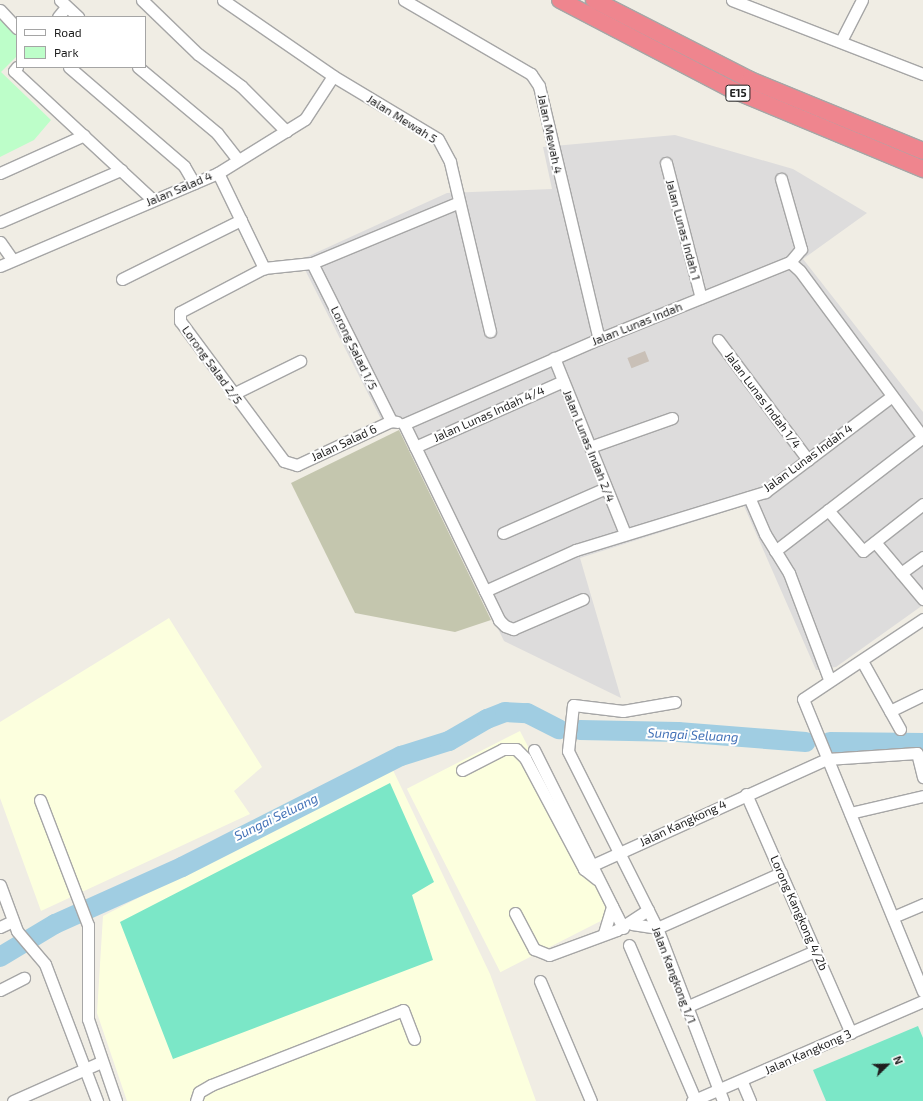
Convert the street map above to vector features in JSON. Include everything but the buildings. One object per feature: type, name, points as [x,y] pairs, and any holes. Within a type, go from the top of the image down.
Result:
[{"type":"highway","name":"E15","points":[[560,0],[733,90],[923,169]]},
{"type":"highway","name":"E15","points":[[594,0],[750,80],[923,151]]},
{"type":"street","points":[[142,0],[198,54],[240,86],[286,131]]},
{"type":"street","name":"Jalan Mewah 5","points":[[223,0],[333,76],[438,139],[450,162],[490,331]]},
{"type":"street","name":"Jalan Mewah 4","points":[[404,0],[531,74],[539,86],[599,339]]},
{"type":"street","points":[[732,0],[923,74]]},
{"type":"street","points":[[841,41],[862,0]]},
{"type":"street","points":[[58,16],[63,3],[77,16]]},
{"type":"street","points":[[0,10],[16,27]]},
{"type":"street","points":[[70,68],[184,166],[194,183]]},
{"type":"street","points":[[139,68],[216,132],[237,159]]},
{"type":"street","points":[[16,69],[84,136],[153,200]]},
{"type":"street","name":"Jalan Salad 4","points":[[0,266],[12,259],[218,173],[237,159],[286,131],[315,109],[333,76]]},
{"type":"street","points":[[0,173],[84,136]]},
{"type":"street","name":"Jalan Lunas Indah 1","points":[[666,163],[701,298]]},
{"type":"street","points":[[0,222],[121,170]]},
{"type":"street","points":[[218,173],[264,268]]},
{"type":"street","points":[[775,551],[923,437],[800,271],[790,262],[801,250],[781,179]]},
{"type":"street","name":"Lorong Salad 2/5","points":[[297,465],[284,461],[180,321],[180,312],[264,268],[312,263],[459,202]]},
{"type":"street","points":[[122,279],[241,220]]},
{"type":"street","points":[[0,242],[12,259]]},
{"type":"street","name":"Jalan Lunas Indah","points":[[404,424],[599,339],[790,262]]},
{"type":"street","name":"Lorong Salad 1/5","points":[[312,263],[390,421]]},
{"type":"street","name":"Jalan Lunas Indah 1/4","points":[[718,340],[808,460]]},
{"type":"street","name":"Jalan Lunas Indah 2/4","points":[[554,358],[625,534]]},
{"type":"street","points":[[233,394],[300,361]]},
{"type":"street","name":"Jalan Lunas Indah 4/4","points":[[415,448],[563,382]]},
{"type":"street","name":"Jalan Lunas Indah 4","points":[[485,591],[576,550],[765,492],[892,396]]},
{"type":"street","points":[[590,447],[672,418]]},
{"type":"street","points":[[390,421],[404,424],[499,620],[512,629],[583,599]]},
{"type":"street","name":"Jalan Salad 6","points":[[297,465],[390,421]]},
{"type":"street","points":[[503,533],[606,488]]},
{"type":"street","points":[[749,497],[775,551],[790,573],[830,680]]},
{"type":"street","points":[[828,510],[863,551],[923,504]]},
{"type":"street","points":[[875,542],[923,599]]},
{"type":"street","points":[[901,573],[923,557]]},
{"type":"street","points":[[922,624],[830,680],[803,699],[923,991]]},
{"type":"street","points":[[862,661],[900,729]]},
{"type":"street","points":[[890,711],[923,695]]},
{"type":"street","name":"Jalan Kangkong 1/1","points":[[675,702],[622,712],[573,705],[567,737],[568,751],[657,928],[720,1096]]},
{"type":"street","points":[[462,770],[503,749],[516,749],[525,758],[612,906],[627,926],[657,928],[781,873]]},
{"type":"street","points":[[534,750],[589,867]]},
{"type":"street","name":"Jalan Kangkong 4","points":[[589,867],[746,794],[826,754],[917,753],[923,778]]},
{"type":"street","name":"Lorong Kangkong 4/2b","points":[[746,794],[851,1033]]},
{"type":"street","points":[[850,813],[923,796]]},
{"type":"street","points":[[40,800],[88,925],[88,1019],[101,1062],[116,1101]]},
{"type":"street","points":[[0,885],[15,926],[45,964],[97,1101]]},
{"type":"street","points":[[893,917],[923,904]]},
{"type":"street","points":[[604,934],[612,906]]},
{"type":"street","points":[[515,913],[534,949],[549,955],[627,926],[648,910]]},
{"type":"street","points":[[0,927],[15,926]]},
{"type":"street","points":[[630,945],[694,1101]]},
{"type":"street","points":[[686,1007],[815,951]]},
{"type":"street","points":[[0,990],[24,978]]},
{"type":"street","points":[[540,981],[591,1101]]},
{"type":"street","name":"Jalan Kangkong 3","points":[[694,1101],[720,1096],[742,1082],[923,1001]]},
{"type":"street","points":[[196,1101],[199,1092],[211,1085],[403,1010],[414,1039]]},
{"type":"street","points":[[13,1101],[101,1062]]},
{"type":"street","points":[[742,1082],[750,1101]]},
{"type":"shaded area","points":[[675,135],[793,169],[867,213],[803,259],[923,412],[923,605],[836,667],[816,670],[744,506],[580,558],[621,698],[504,641],[399,426],[386,429],[300,260],[447,193],[552,189],[543,147]]},
{"type":"shaded area","points":[[399,430],[491,620],[455,632],[355,613],[291,483]]},
{"type":"shaded area","points":[[169,618],[262,767],[234,791],[250,814],[41,911],[0,798],[0,722]]},
{"type":"shaded area","points":[[520,731],[614,915],[500,972],[407,789]]},
{"type":"shaded area","points":[[392,768],[490,974],[536,1101],[127,1101],[97,1013],[103,916]]},
{"type":"green space","points":[[0,13],[16,28],[16,57],[1,72],[51,120],[34,140],[0,157]]},
{"type":"green space","points":[[390,783],[434,882],[412,895],[433,960],[173,1059],[120,922]]},
{"type":"green space","points":[[918,1026],[923,1038],[923,1101],[826,1101],[813,1070]]},
{"type":"waterway","name":"Sungai Seluang","points":[[0,957],[55,924],[182,867],[401,756],[449,741],[487,719],[505,712],[527,713],[559,729]]},
{"type":"waterway","name":"Sungai Seluang","points":[[580,730],[678,732],[806,742]]},
{"type":"waterway","name":"Sungai Seluang","points":[[830,742],[923,743]]}]
